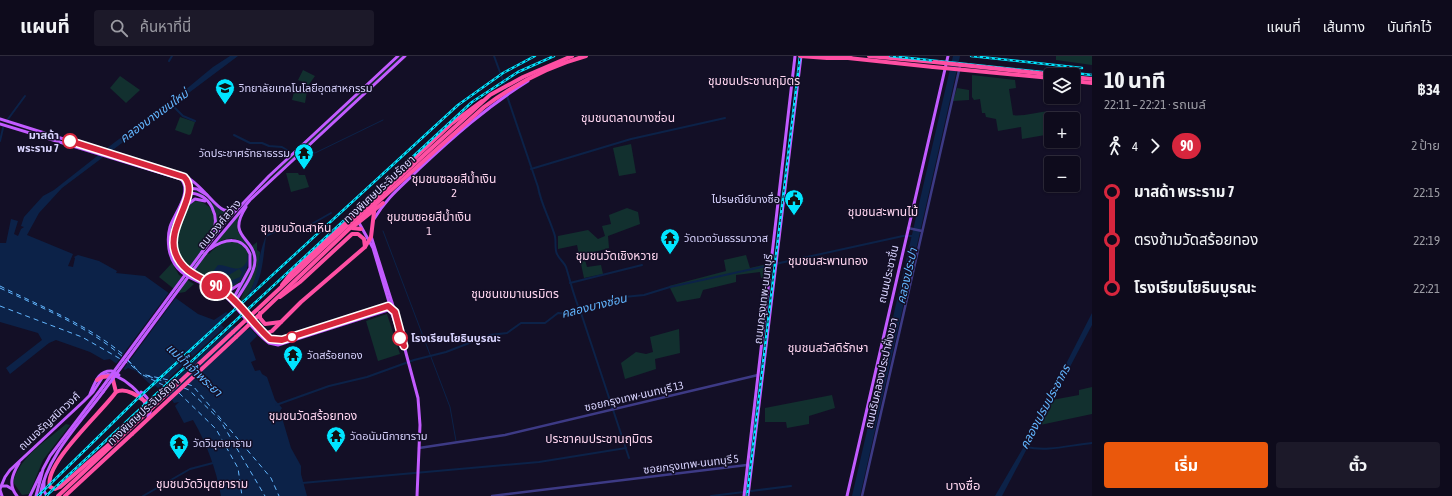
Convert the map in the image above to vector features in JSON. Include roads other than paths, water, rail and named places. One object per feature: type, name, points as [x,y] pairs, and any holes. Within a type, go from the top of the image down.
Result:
[{"type":"highway","name":"ทางพิเศษประจิมรัถยา","points":[[58,496],[142,417],[272,300],[379,196],[490,95],[523,77],[572,56]]},
{"type":"highway","name":"ทางพิเศษประจิมรัถยา","points":[[64,496],[375,204],[484,107],[504,93],[542,72],[586,56]]},
{"type":"highway","points":[[800,56],[851,58]]},
{"type":"highway","points":[[830,56],[1044,77]]},
{"type":"highway","points":[[869,56],[1044,74]]},
{"type":"highway","points":[[1080,78],[1092,79]]},
{"type":"highway","points":[[1080,81],[1092,82]]},
{"type":"highway","points":[[263,334],[272,331],[301,302],[365,248],[371,237],[376,198],[380,190],[451,124],[490,95]]},
{"type":"highway","points":[[272,300],[292,272],[363,207],[402,178]]},
{"type":"highway","points":[[281,322],[265,324],[260,318],[260,312],[336,239],[383,203]]},
{"type":"highway","points":[[351,228],[361,229]]},
{"type":"highway","points":[[272,300],[300,282],[352,234],[358,234],[361,236],[365,242],[365,248]]},
{"type":"highway","points":[[97,380],[102,377],[112,376],[116,392]]},
{"type":"highway","points":[[142,417],[116,436],[82,469],[60,487],[55,488],[50,486],[51,476],[60,458],[116,392],[121,390],[127,391],[146,402]]},
{"type":"main road","name":"ถนนวงศ์สว่าง","points":[[72,427],[102,391],[245,200],[398,56]]},
{"type":"main road","name":"ถนนวงศ์สว่าง","points":[[45,475],[55,457],[207,244],[250,200],[405,56]]},
{"type":"main road","points":[[417,496],[420,410],[393,308],[373,248],[358,223],[364,212],[482,103],[510,85],[541,70],[577,56]]},
{"type":"main road","points":[[388,306],[389,302],[387,291],[371,230],[371,224],[383,203],[468,125],[502,98],[543,74],[591,56]]},
{"type":"main road","name":"ถนนกรุงเทพ-นนทบุรี","points":[[769,305],[771,266],[795,56]]},
{"type":"main road","name":"ถนนกรุงเทพ-นนทบุรี","points":[[744,496],[748,484],[769,305],[776,265],[800,56]]},
{"type":"main road","name":"ถนนประชาชื่น","points":[[847,496],[948,56]]},
{"type":"main road","points":[[789,108],[794,109]]},
{"type":"main road","points":[[0,119],[181,175],[196,183],[220,208],[227,210],[234,209],[245,200]]},
{"type":"main road","points":[[0,124],[108,156],[178,178],[182,181],[185,188],[184,193],[170,227],[168,241],[170,254],[176,265],[187,276],[218,292],[239,306],[254,325]]},
{"type":"main road","points":[[20,126],[34,132],[36,135]]},
{"type":"main road","points":[[40,132],[45,137]]},
{"type":"main road","points":[[181,175],[188,182],[189,193],[173,233],[173,242],[176,254],[189,272],[218,287],[263,334],[272,340],[279,341],[390,310],[404,346]]},
{"type":"main road","points":[[185,188],[202,192],[214,202]]},
{"type":"main road","points":[[780,188],[785,188]]},
{"type":"main road","points":[[184,193],[198,194],[211,205],[216,217],[214,229],[207,244]]},
{"type":"main road","points":[[183,210],[190,201],[195,199],[202,200],[211,205]]},
{"type":"main road","points":[[239,306],[242,291],[255,262],[253,253],[242,236],[239,228],[240,218],[250,200]]},
{"type":"main road","points":[[207,252],[221,242],[233,240],[246,246],[250,254],[251,263],[233,302]]},
{"type":"main road","points":[[218,287],[232,289],[243,281]]},
{"type":"main road","points":[[233,302],[242,291]]},
{"type":"main road","points":[[325,328],[388,306],[393,308]]},
{"type":"main road","points":[[64,490],[61,493],[64,496],[100,465],[150,413],[148,398],[115,372],[103,372],[97,380]]},
{"type":"main road","points":[[54,496],[64,490],[143,418],[147,412],[146,402],[141,394],[117,376],[109,374],[102,377]]},
{"type":"main road","name":"ถนนกรุงเทพ-นนทบุรี","points":[[748,496],[747,465],[760,376]]},
{"type":"main road","name":"ถนนจรัญสนิทวงศ์","points":[[0,488],[4,477],[89,395],[102,377]]},
{"type":"main road","name":"ถนนจรัญสนิทวงศ์","points":[[89,395],[97,380]]},
{"type":"main road","name":"ถนนจรัญสนิทวงศ์","points":[[32,496],[50,456],[72,427]]},
{"type":"main road","name":"ถนนจรัญสนิทวงศ์","points":[[12,490],[12,477],[21,460]]},
{"type":"main road","points":[[40,496],[45,475]]},
{"type":"main road","points":[[45,475],[44,491],[47,496]]},
{"type":"main road","points":[[2,496],[0,488],[7,486],[17,495]]},
{"type":"street","points":[[814,56],[945,69]]},
{"type":"street","name":"ถนนริมคลองประปาฝั่งขวา","points":[[862,496],[960,66]]},
{"type":"street","points":[[908,228],[922,230]]},
{"type":"street","name":"ซอยกรุงเทพ-นนทบุรี 13","points":[[419,448],[513,433],[760,376]]},
{"type":"street","name":"ซอยกรุงเทพ-นนทบุรี 5","points":[[492,496],[747,465]]},
{"type":"water","points":[[230,56],[238,56],[62,188],[39,213],[27,235],[73,254],[68,266],[73,267],[74,257],[78,255],[99,261],[117,271],[116,273],[145,276],[198,314],[214,320],[226,312],[231,315],[221,324],[223,327],[236,326],[248,330],[250,328],[257,336],[250,343],[256,360],[251,362],[255,371],[260,370],[262,374],[267,377],[275,400],[282,408],[280,411],[291,448],[301,466],[301,474],[307,496],[221,496],[214,466],[203,438],[193,420],[184,423],[175,406],[179,402],[174,403],[172,400],[170,401],[156,386],[153,387],[136,371],[128,368],[125,370],[110,359],[104,360],[90,352],[56,340],[49,343],[10,374],[6,368],[42,340],[38,333],[0,322],[0,243],[6,243],[11,219],[18,221],[14,234],[18,236],[21,229],[24,227],[21,226],[24,217],[43,196],[54,190],[115,142],[173,100],[213,67]]},
{"type":"water","name":"คลองประปา","points":[[953,56],[960,56],[860,496],[852,496]]},
{"type":"water","points":[[311,223],[313,225],[301,230],[279,231],[266,237],[258,283],[254,291],[241,306],[240,305],[247,297],[255,280],[263,243],[267,234],[277,229],[301,228]]},
{"type":"water","points":[[247,253],[248,264],[244,275],[236,284],[226,287],[213,280],[212,273],[218,265],[237,269],[241,268],[247,261]],"holes":[[[239,269],[242,272],[240,277],[223,284],[217,281],[213,275],[219,270],[229,275]]]},
{"type":"water","name":"คลองเปรมประชากร","points":[[1092,313],[1092,325],[1002,496],[995,496],[1023,448]]},
{"type":"waterway","points":[[169,61],[172,56]]},
{"type":"waterway","points":[[494,56],[507,91]]},
{"type":"waterway","points":[[8,119],[25,96]]},
{"type":"waterway","points":[[507,96],[541,199],[555,236],[556,252],[566,267],[574,296],[629,458]]},
{"type":"waterway","name":"คลองบางเขนใหม่","points":[[171,104],[183,116],[195,121]]},
{"type":"waterway","points":[[531,169],[631,139],[725,118]]},
{"type":"waterway","points":[[304,153],[315,153],[383,120]]},
{"type":"waterway","points":[[0,141],[3,128]]},
{"type":"waterway","points":[[234,135],[250,143],[262,143],[269,146],[282,147],[290,152]]},
{"type":"waterway","points":[[310,225],[331,213]]},
{"type":"waterway","points":[[383,231],[450,407],[456,441]]},
{"type":"waterway","name":"คลองบางซ่อน","points":[[276,405],[329,386],[367,377],[414,360],[446,352],[490,335],[507,333],[521,323],[545,323],[558,313],[570,314],[589,306],[624,297],[644,295],[670,287],[903,236],[913,236]]},
{"type":"waterway","points":[[570,283],[642,265]]},
{"type":"waterway","points":[[229,316],[234,311]]},
{"type":"waterway","name":"คลองเปรมประชากร","points":[[1026,447],[1042,449],[1092,443]]},
{"type":"waterway","points":[[302,483],[539,462],[626,448]]},
{"type":"waterway","points":[[143,496],[190,469],[213,463]]},
{"type":"waterway","points":[[751,491],[791,486]]},
{"type":"waterway","points":[[711,496],[744,492]]},
{"type":"railway","points":[[38,496],[136,400],[458,105],[503,73],[535,56]]},
{"type":"railway","points":[[46,496],[472,102],[518,72],[554,56]]},
{"type":"railway","points":[[747,496],[800,56]]},
{"type":"railway","points":[[890,56],[1044,72]]},
{"type":"railway","points":[[971,56],[1082,68]]},
{"type":"railway","points":[[1080,74],[1092,75]]},
{"type":"place","name":"วิทยาลัยเทคโนโลยีอุตสาหกรรม","points":[[225,105]]},
{"type":"place","name":"มาสด้า พระราม 7","points":[[70,141]]},
{"type":"place","name":"วัดประชาศรัทธาธรรม","points":[[304,170]]},
{"type":"place","name":"ไปรษณีย์บางซื่อ","points":[[794,216]]},
{"type":"place","name":"วัดเวตวันธรรมาวาส","points":[[670,255]]},
{"type":"place","name":"โรงเรียนโยธินบูรณะ","points":[[400,338]]},
{"type":"place","name":"วัดสร้อยทอง","points":[[293,372]]},
{"type":"place","name":"วัดอนัมนิกายาราม","points":[[336,453]]},
{"type":"place","name":"วัดวิมุตยาราม","points":[[179,460]]},
{"type":"district","name":"ชุมชนประชานฤมิตร","points":[[754,81]]},
{"type":"district","name":"ชุมชนตลาดบางซ่อน","points":[[628,118]]},
{"type":"district","name":"ชุมชนซอยสีน้ำเงิน 2","points":[[454,186]]},
{"type":"district","name":"ชุมชนสะพานไม้","points":[[883,212]]},
{"type":"district","name":"ชุมชนซอยสีน้ำเงิน 1","points":[[429,224]]},
{"type":"district","name":"ชุมชนวัดเสาหิน","points":[[296,228]]},
{"type":"district","name":"ชุมชนวัดเชิงหวาย","points":[[617,256]]},
{"type":"district","name":"ชุมชนสะพานทอง","points":[[828,261]]},
{"type":"district","name":"ชุมชนเขมาเนรมิตร","points":[[515,294]]},
{"type":"district","name":"ชุมชนสวัสดิรักษา","points":[[828,348]]},
{"type":"district","name":"ชุมชนวัดสร้อยทอง","points":[[313,416]]},
{"type":"district","name":"ประชาคมประชานฤมิตร","points":[[599,439]]},
{"type":"district","name":"ชุมชนวัดวิมุตยาราม","points":[[202,484]]},
{"type":"district","name":"บางซื่อ","points":[[963,485]]},
{"type":"water label","name":"แม่น้ำเจ้าพระยา","points":[[194,370]]}]
